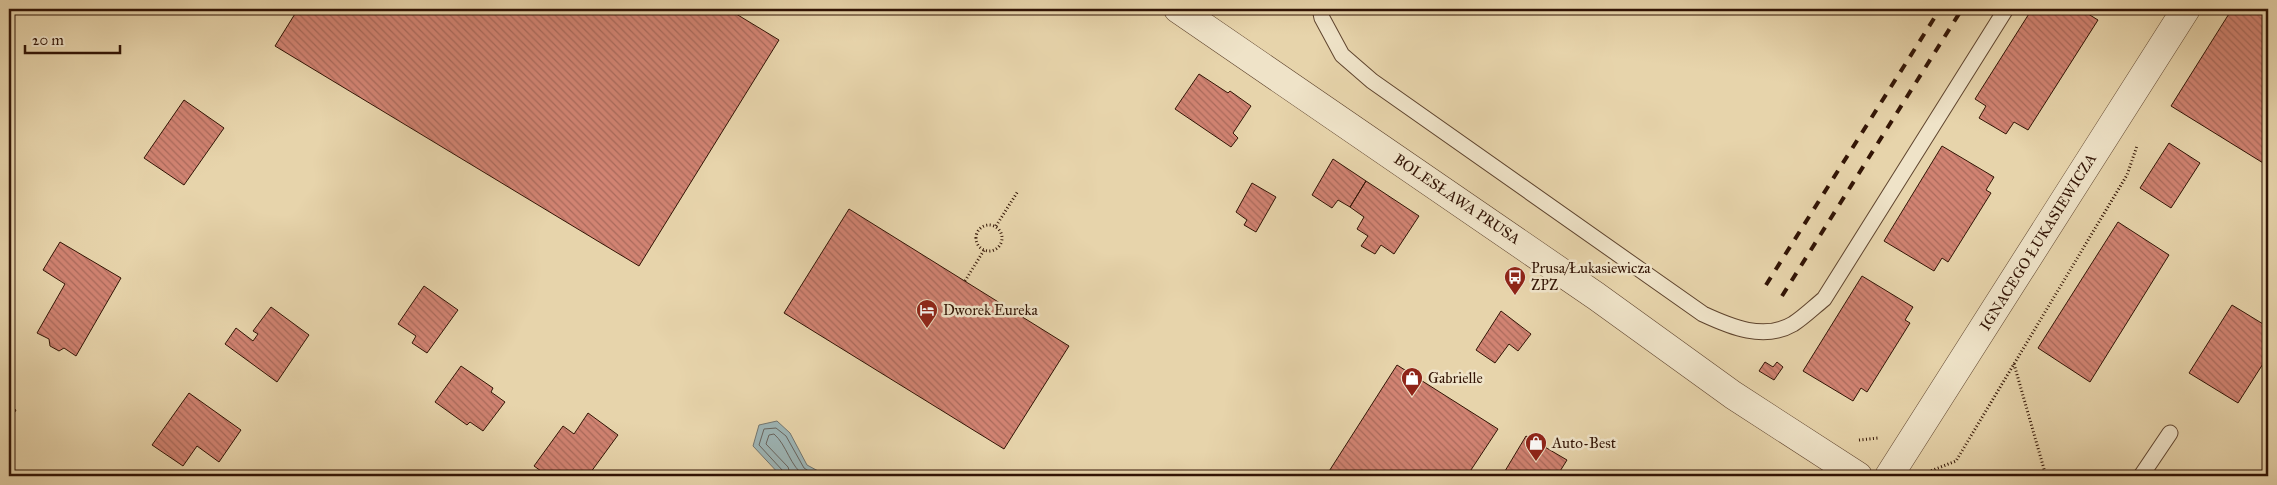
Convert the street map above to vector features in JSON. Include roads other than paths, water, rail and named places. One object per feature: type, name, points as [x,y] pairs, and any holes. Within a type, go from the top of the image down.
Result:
[{"type":"street","name":"BOLESŁAWA PRUSA","points":[[1178,9],[1596,296],[1733,395],[1858,476]]},
{"type":"street","name":"IGNACEGO ŁUKASIEWICZA","points":[[1904,474],[2186,9]]},
{"type":"lane","points":[[1320,9],[1322,18],[1342,55],[1372,80],[1703,314],[1731,327],[1769,333],[1792,324],[1824,299],[2006,9]]},
{"type":"lane","points":[[2141,476],[2170,433]]},
{"type":"water","points":[[777,421],[790,433],[807,465],[820,472],[822,476],[781,476],[753,446],[759,425]]},
{"type":"railway","points":[[1766,285],[1940,9]]},
{"type":"railway","points":[[1782,296],[1962,9]]},
{"type":"place","name":"Prusa/Łukasiewicza ZPZ","points":[[1515,296]]},
{"type":"place","name":"Dworek Eureka","points":[[927,329]]},
{"type":"place","name":"Gabrielle","points":[[1412,397]]},
{"type":"place","name":"Auto-Best","points":[[1536,462]]}]
